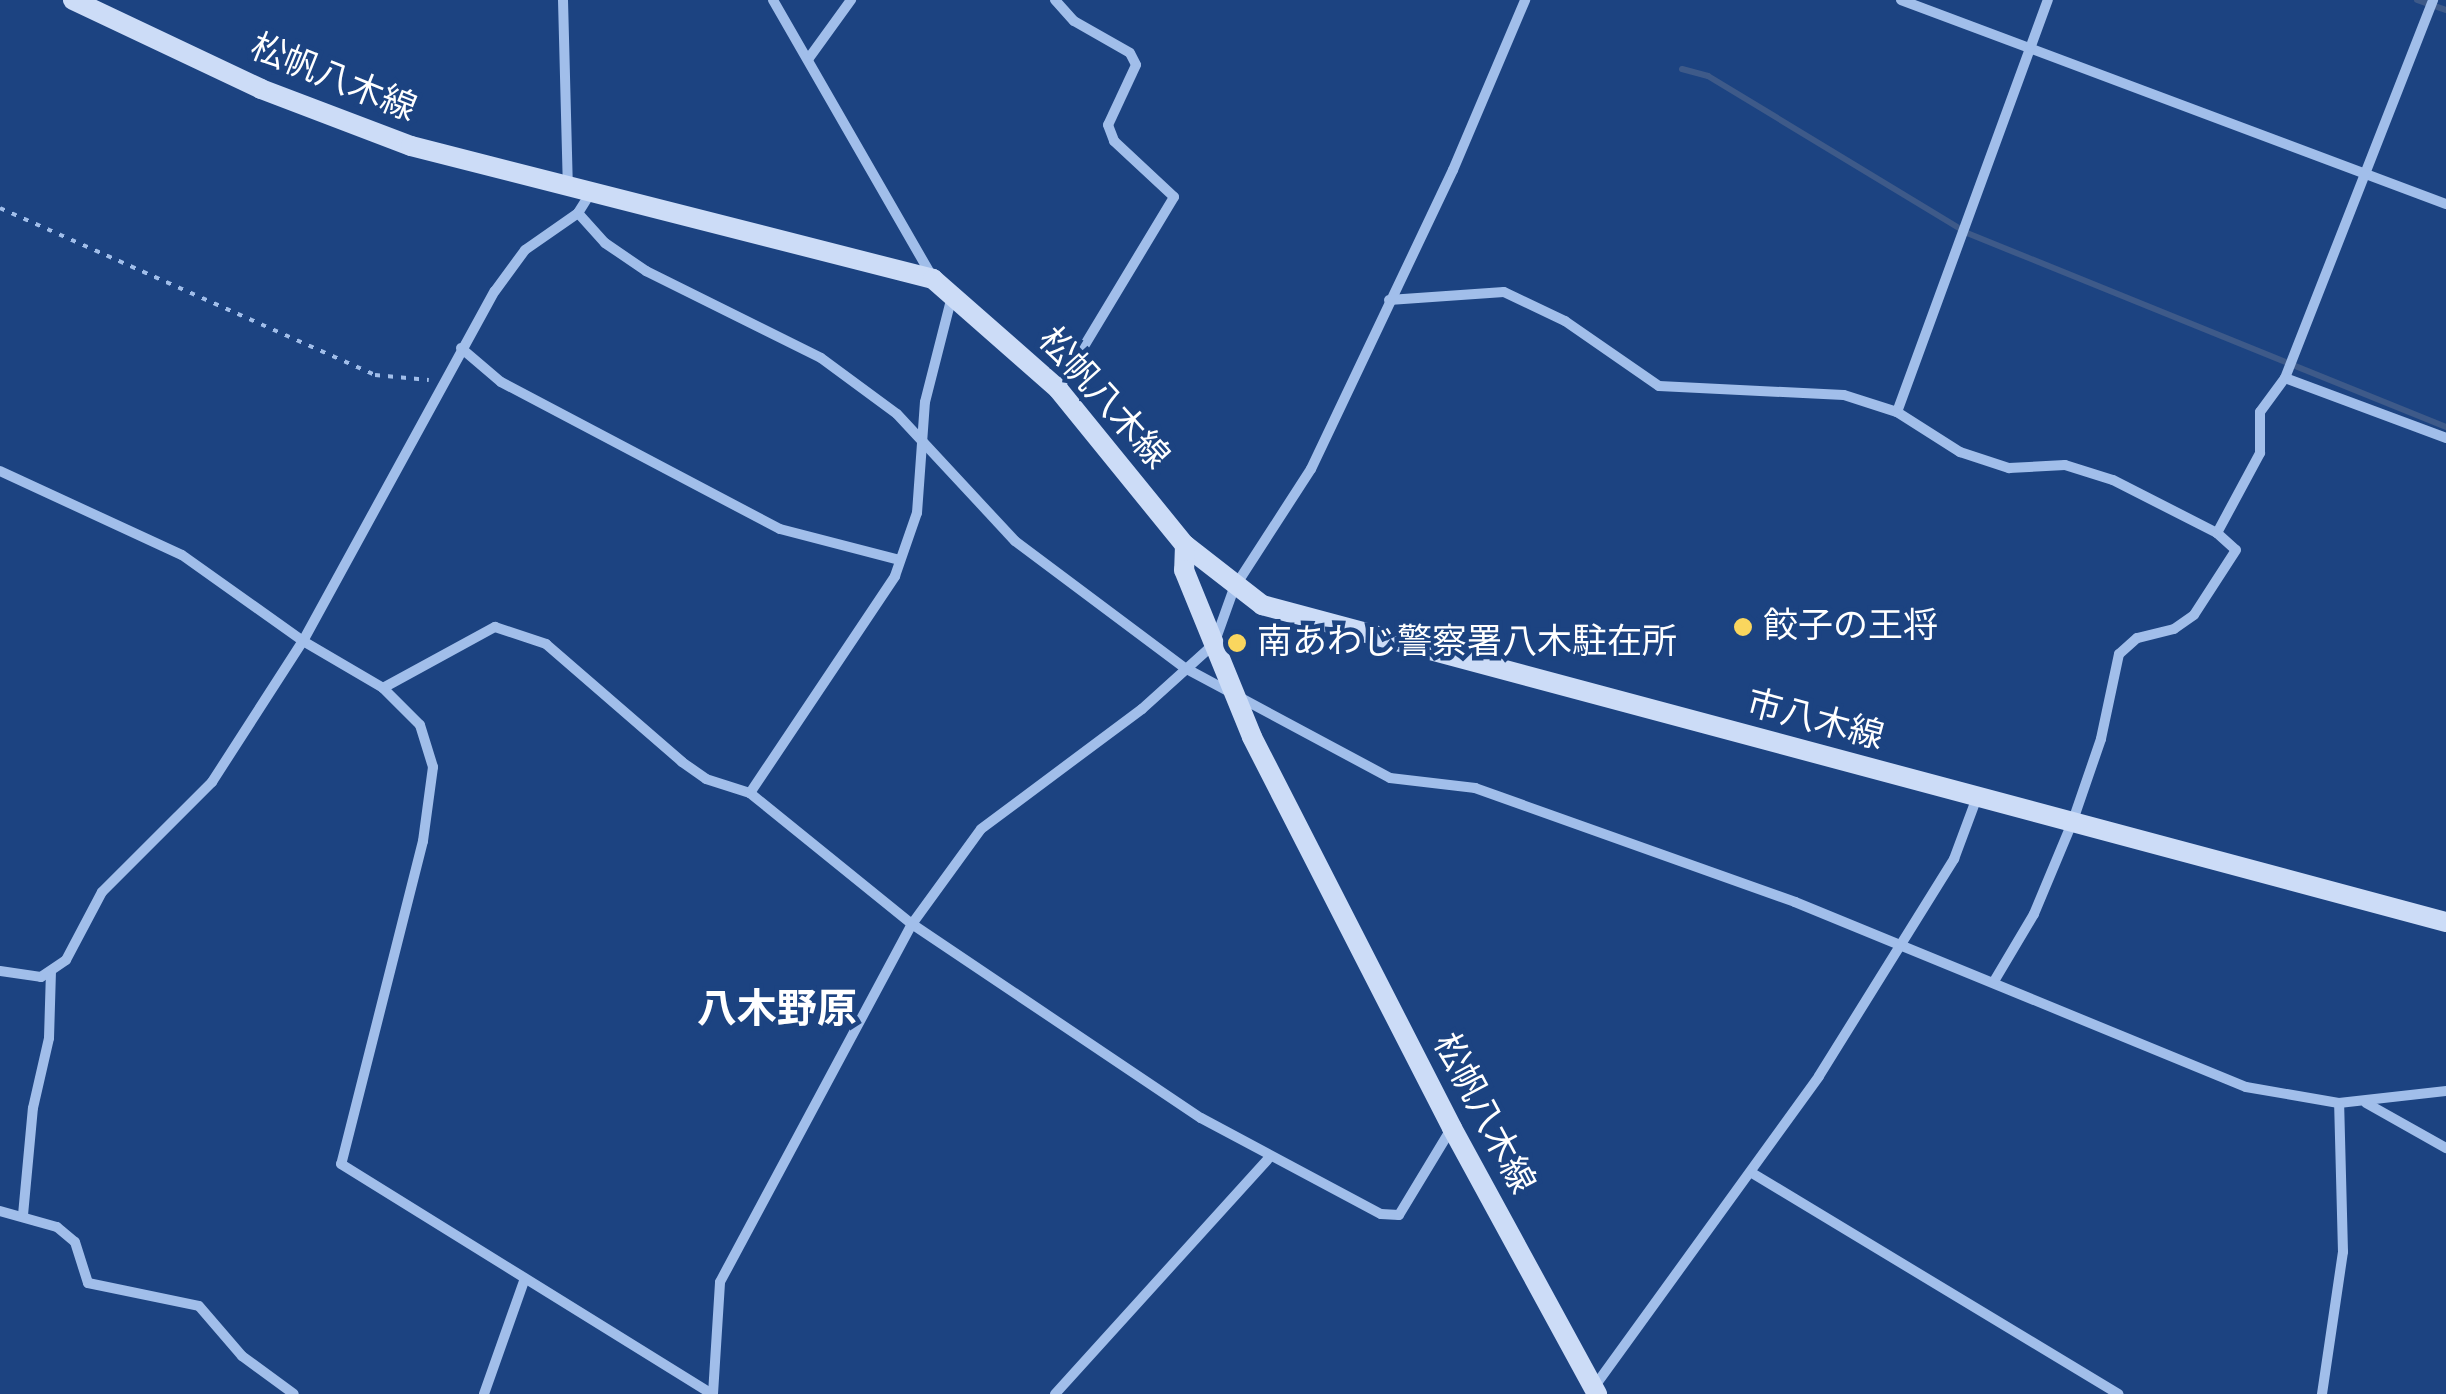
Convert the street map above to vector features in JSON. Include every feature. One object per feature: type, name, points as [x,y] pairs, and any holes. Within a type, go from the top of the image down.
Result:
[{"type":"main road","name":"松帆八木線","points":[[74,0],[333,118],[568,189],[933,280],[1058,388],[1185,545],[1184,570],[1233,692],[1452,1128],[1593,1392]]},
{"type":"main road","name":"市八木線","points":[[1185,545],[1234,588],[1262,605],[2446,922]]},
{"type":"street","points":[[562,0],[568,189]]},
{"type":"street","points":[[773,0],[933,280]]},
{"type":"street","points":[[809,58],[851,0]]},
{"type":"street","points":[[1055,0],[1074,21],[1130,54],[1136,65],[1108,125],[1114,141],[1174,197],[1058,388]]},
{"type":"street","points":[[0,471],[182,555],[303,641],[383,688],[420,725],[433,767],[424,841],[341,1164],[524,1281],[712,1394],[720,1282],[912,924],[981,829],[1142,709],[1214,644],[1234,588],[1311,469],[1453,170],[1524,0]]},
{"type":"street","points":[[1901,0],[2446,204]]},
{"type":"street","points":[[1897,412],[2048,0]]},
{"type":"street","points":[[2217,533],[2260,453],[2260,412],[2286,378],[2433,0]]},
{"type":"street","points":[[0,971],[41,977],[66,960],[102,892],[212,782],[303,641],[461,348],[525,250],[578,213],[590,194]]},
{"type":"street","points":[[578,213],[605,244],[646,270],[822,358],[897,414],[1015,541],[1186,668],[1233,692],[1282,725],[1390,778],[1474,788],[1901,946],[2246,1087],[2339,1104],[2446,1091]]},
{"type":"street","points":[[1388,300],[1504,292],[1565,322],[1659,386],[1844,395],[1897,412],[1960,452],[2010,468],[2081,470],[2217,533],[2236,550],[2213,592],[2174,629],[2138,638],[2119,654],[2100,739],[2072,823],[2034,914],[1993,983]]},
{"type":"street","points":[[750,793],[792,722],[872,619],[900,560],[917,513],[925,402],[953,294]]},
{"type":"street","points":[[461,348],[501,382],[780,529],[900,560]]},
{"type":"street","points":[[2286,378],[2446,438]]},
{"type":"street","points":[[383,688],[495,627],[546,644],[682,762],[706,779],[750,793],[912,924],[1270,1157],[1382,1214],[1399,1215],[1452,1128]]},
{"type":"street","points":[[1593,1392],[1752,1174],[1901,946],[1954,860],[1977,797]]},
{"type":"street","points":[[23,1215],[33,1108],[48,1038],[50,971]]},
{"type":"street","points":[[2365,1102],[2446,1148]]},
{"type":"street","points":[[2322,1394],[2344,1252],[2339,1104]]},
{"type":"street","points":[[1055,1394],[1270,1157]]},
{"type":"street","points":[[1752,1174],[2118,1394]]},
{"type":"street","points":[[0,1211],[23,1215],[75,1242],[88,1282],[199,1306],[242,1356],[294,1394]]},
{"type":"street","points":[[484,1394],[524,1281]]},
{"type":"path","points":[[0,208],[375,375],[443,382]]},
{"type":"waterway","points":[[2417,0],[2446,10]]},
{"type":"waterway","points":[[1682,69],[1708,76],[1967,233],[2446,427]]},
{"type":"place","name":"餃子の王将","points":[[1743,627]]},
{"type":"place","name":"南あわじ警察署八木駐在所","points":[[1237,643]]},
{"type":"district","name":"八木野原","points":[[777,1010]]}]
